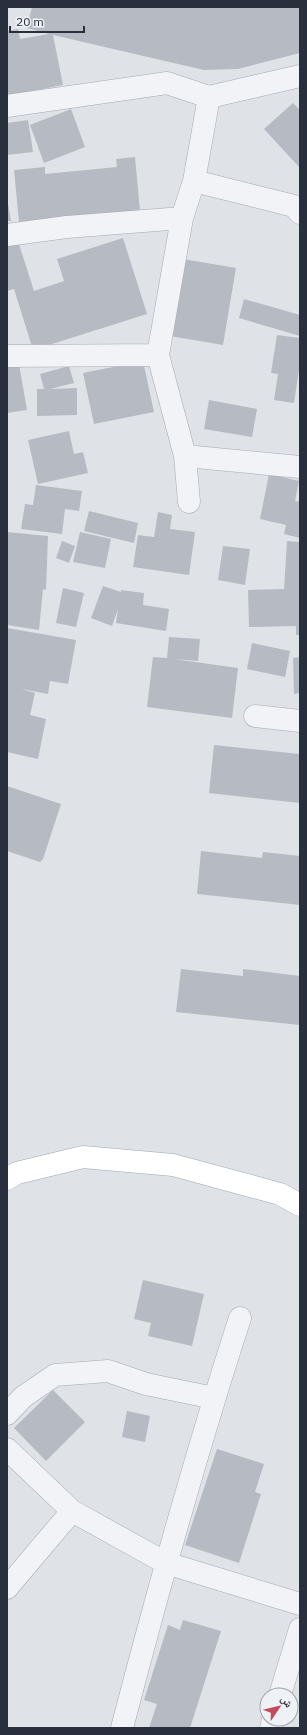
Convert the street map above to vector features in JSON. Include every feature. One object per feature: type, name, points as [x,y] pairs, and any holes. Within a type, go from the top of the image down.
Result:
[{"type":"main road","points":[[7,1179],[17,1173],[83,1157],[173,1166],[280,1194],[300,1205]]},
{"type":"street","points":[[7,106],[167,83],[209,98],[300,76]]},
{"type":"street","points":[[189,502],[185,456],[158,355],[182,218],[194,181],[209,98]]},
{"type":"street","points":[[194,181],[294,206],[300,213]]},
{"type":"street","points":[[7,234],[67,227],[182,218]]},
{"type":"street","points":[[7,356],[158,355]]},
{"type":"street","points":[[185,456],[300,467]]},
{"type":"street","points":[[255,716],[300,721]]},
{"type":"street","points":[[122,1728],[166,1562],[214,1398],[240,1318]]},
{"type":"street","points":[[7,1414],[23,1397],[55,1375],[108,1371],[146,1384],[214,1398]]},
{"type":"street","points":[[7,1449],[72,1511],[166,1562],[300,1604]]},
{"type":"street","points":[[7,1588],[72,1511]]},
{"type":"street","points":[[282,1687],[300,1629]]},
{"type":"building","points":[[32,7],[300,7],[300,53],[238,69],[204,70],[53,35],[63,85],[7,96],[7,31],[18,29],[20,39],[49,34],[27,28]]},
{"type":"building","points":[[293,103],[300,110],[300,168],[264,129]]},
{"type":"building","points":[[71,109],[85,147],[44,163],[30,125]]},
{"type":"building","points":[[28,120],[33,152],[7,155],[7,123]]},
{"type":"building","points":[[135,157],[140,211],[19,222],[14,170],[45,167],[45,174],[117,167],[116,159]]},
{"type":"building","points":[[7,198],[11,221],[7,221]]},
{"type":"building","points":[[17,238],[34,291],[64,281],[57,259],[123,238],[147,314],[33,350],[14,289],[7,291],[7,241]]},
{"type":"building","points":[[183,259],[236,268],[223,345],[170,336]]},
{"type":"building","points":[[244,299],[300,315],[300,336],[239,318]]},
{"type":"building","points":[[277,335],[300,338],[300,363],[294,403],[274,400],[278,374],[271,373]]},
{"type":"building","points":[[143,361],[154,412],[94,424],[83,373]]},
{"type":"building","points":[[19,364],[27,410],[7,413],[7,366]]},
{"type":"building","points":[[69,366],[74,383],[50,389],[77,388],[77,415],[37,416],[37,389],[44,389],[40,374]]},
{"type":"building","points":[[209,400],[257,409],[252,437],[204,429]]},
{"type":"building","points":[[69,431],[74,454],[83,452],[88,473],[38,484],[28,440]]},
{"type":"building","points":[[269,474],[299,481],[295,501],[300,502],[300,538],[284,534],[286,525],[260,519]]},
{"type":"building","points":[[36,485],[82,491],[79,511],[65,509],[62,534],[21,529],[25,504],[33,505]]},
{"type":"building","points":[[89,511],[138,523],[134,543],[84,531]]},
{"type":"building","points":[[158,512],[172,515],[170,529],[195,532],[189,575],[133,567],[138,535],[154,537]]},
{"type":"building","points":[[7,532],[48,536],[46,590],[43,589],[39,630],[7,625]]},
{"type":"building","points":[[80,532],[111,539],[105,568],[73,562]]},
{"type":"building","points":[[62,541],[75,546],[69,563],[56,558]]},
{"type":"building","points":[[287,541],[300,542],[300,635],[296,635],[296,626],[249,627],[248,590],[284,589]]},
{"type":"building","points":[[223,546],[250,549],[245,585],[218,580]]},
{"type":"building","points":[[103,586],[121,592],[121,590],[144,593],[143,605],[169,609],[166,631],[116,623],[118,609],[112,626],[91,618]]},
{"type":"building","points":[[63,588],[84,593],[76,627],[56,623]]},
{"type":"building","points":[[7,628],[76,640],[68,684],[50,681],[48,694],[21,689],[35,693],[30,715],[46,719],[38,759],[7,752]]},
{"type":"building","points":[[169,637],[200,639],[198,661],[173,659],[238,668],[232,718],[147,707],[153,657],[167,658]]},
{"type":"building","points":[[252,643],[290,651],[285,677],[247,669]]},
{"type":"building","points":[[300,657],[300,693],[294,694],[293,658]]},
{"type":"building","points":[[214,745],[300,754],[300,803],[209,793]]},
{"type":"building","points":[[7,786],[61,804],[43,859],[40,862],[7,851]]},
{"type":"building","points":[[201,851],[262,858],[263,852],[300,856],[300,905],[197,894]]},
{"type":"building","points":[[181,969],[243,976],[243,969],[300,976],[300,1025],[176,1012]]},
{"type":"building","points":[[143,1280],[204,1294],[192,1346],[148,1336],[151,1323],[134,1319]]},
{"type":"building","points":[[53,1390],[85,1422],[46,1461],[14,1428]]},
{"type":"building","points":[[127,1411],[150,1416],[145,1442],[122,1437]]},
{"type":"building","points":[[217,1449],[264,1464],[255,1492],[261,1494],[239,1563],[185,1545]]},
{"type":"building","points":[[183,1620],[221,1631],[190,1728],[149,1728],[157,1704],[144,1700],[168,1625],[180,1630]]}]
